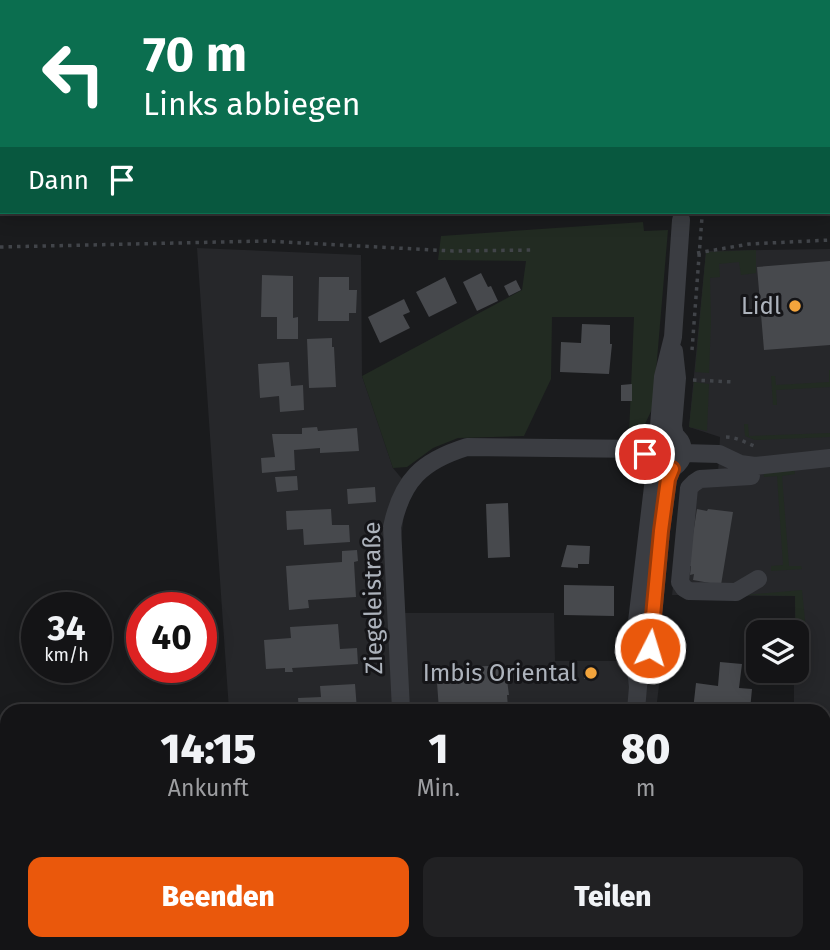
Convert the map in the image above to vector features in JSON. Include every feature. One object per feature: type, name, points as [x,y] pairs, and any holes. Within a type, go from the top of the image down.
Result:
[{"type":"street","points":[[675,436],[673,426],[677,378],[673,337],[681,220]]},
{"type":"street","points":[[637,704],[638,687],[634,647],[654,478],[652,467],[646,458],[650,441],[659,426],[663,377],[673,337]]},
{"type":"street","points":[[638,687],[650,648],[668,479],[683,453],[681,443],[669,433],[650,441]]},
{"type":"street","name":"Ziegeleistraße","points":[[401,704],[392,527],[396,507],[405,487],[424,467],[443,454],[467,447],[650,441]]},
{"type":"street","points":[[683,453],[719,454],[740,464],[755,466],[830,458]]},
{"type":"street","points":[[652,467],[662,471],[672,469]]},
{"type":"street","points":[[751,476],[700,479],[689,488],[680,582],[690,591],[736,592],[758,579]]},
{"type":"path","points":[[698,253],[702,218]]},
{"type":"path","points":[[714,250],[749,244],[830,240]]},
{"type":"path","points":[[0,247],[265,241],[453,251],[533,250]]},
{"type":"path","points":[[690,379],[733,382]]},
{"type":"path","points":[[722,437],[739,439],[759,447]]},
{"type":"shaded area","points":[[643,222],[644,231],[668,230],[653,407],[645,424],[629,434],[634,317],[552,317],[551,379],[524,436],[458,438],[433,448],[407,467],[393,468],[362,376],[522,290],[526,261],[438,260],[441,236]]},
{"type":"shaded area","points":[[197,248],[361,255],[362,376],[393,468],[413,492],[404,514],[401,540],[405,613],[554,613],[555,661],[662,661],[657,704],[229,704]]},
{"type":"shaded area","points":[[830,249],[830,704],[794,704],[794,683],[809,683],[809,620],[795,620],[795,596],[672,595],[685,487],[718,473],[720,437],[689,427],[706,251]]},
{"type":"shaded area","points":[[756,250],[756,273],[741,275],[739,262],[719,264],[720,277],[710,278],[709,373],[695,372],[706,252]]},
{"type":"shaded area","points":[[829,370],[830,387],[776,390],[777,405],[773,405],[771,376],[775,376],[776,385],[829,382]]},
{"type":"shaded area","points":[[694,382],[709,384],[707,431],[689,427]]},
{"type":"shaded area","points":[[744,424],[748,424],[749,436],[830,433],[830,437],[755,440],[745,436]]},
{"type":"shaded area","points":[[794,468],[795,474],[782,476],[789,566],[801,566],[802,569],[771,571],[771,566],[783,565],[777,476],[764,477],[763,470]]},
{"type":"shaded area","points":[[802,590],[805,620],[795,620],[795,596],[744,595]]},
{"type":"building","name":"Lidl","points":[[830,261],[830,345],[764,350],[757,267]]},
{"type":"building","points":[[481,273],[498,301],[477,311],[463,282]]},
{"type":"building","points":[[262,275],[293,276],[293,318],[298,317],[298,339],[277,339],[277,317],[261,317]]},
{"type":"building","points":[[319,277],[349,277],[349,290],[357,290],[356,313],[349,313],[349,321],[318,321]]},
{"type":"building","points":[[445,277],[457,303],[429,317],[416,292]]},
{"type":"building","points":[[516,280],[521,290],[509,296],[504,286]]},
{"type":"building","points":[[404,299],[410,312],[403,315],[410,328],[380,343],[368,317]]},
{"type":"building","points":[[582,324],[610,325],[612,344],[609,374],[560,372],[561,342],[581,343]]},
{"type":"building","points":[[332,338],[336,387],[309,388],[307,339]]},
{"type":"building","points":[[289,362],[291,386],[303,385],[304,410],[280,412],[279,396],[260,398],[258,364]]},
{"type":"building","points":[[632,384],[632,401],[621,401],[621,385]]},
{"type":"building","points":[[317,427],[318,431],[357,428],[359,451],[320,453],[320,448],[294,450],[295,470],[262,473],[261,458],[275,457],[272,434],[302,434],[302,428]]},
{"type":"building","points":[[297,476],[298,490],[277,492],[275,477]]},
{"type":"building","points":[[375,487],[376,502],[348,504],[347,489]]},
{"type":"building","points":[[508,503],[510,557],[488,558],[486,504]]},
{"type":"building","points":[[331,509],[332,525],[349,525],[350,542],[304,545],[303,529],[287,530],[286,511]]},
{"type":"building","points":[[697,509],[733,512],[721,585],[693,580],[694,574],[690,575],[691,566],[688,566]]},
{"type":"building","points":[[567,545],[590,546],[589,564],[578,564],[578,568],[561,567]]},
{"type":"building","points":[[357,550],[358,561],[354,562],[356,597],[308,600],[309,608],[289,610],[286,566],[342,562],[342,551]]},
{"type":"building","points":[[564,585],[614,586],[614,616],[564,615]]},
{"type":"building","points":[[338,624],[340,649],[357,648],[358,664],[292,668],[293,672],[285,672],[285,668],[266,669],[264,640],[291,638],[290,627]]},
{"type":"building","points":[[720,662],[742,664],[739,688],[752,689],[751,704],[694,704],[696,683],[718,686]]},
{"type":"building","points":[[505,665],[508,704],[439,704],[436,669]]},
{"type":"building","name":"Imbis Oriental","points":[[584,668],[597,668],[597,679],[584,679]]},
{"type":"building","points":[[355,684],[357,704],[298,704],[298,698],[321,697],[320,686]]},
{"type":"place","name":"Lidl","points":[[795,306]]},
{"type":"place","name":"Imbis Oriental","points":[[591,673]]},
{"type":"route","points":[[645,454],[652,467],[662,471],[672,469],[668,479],[661,531],[650,648]]}]
